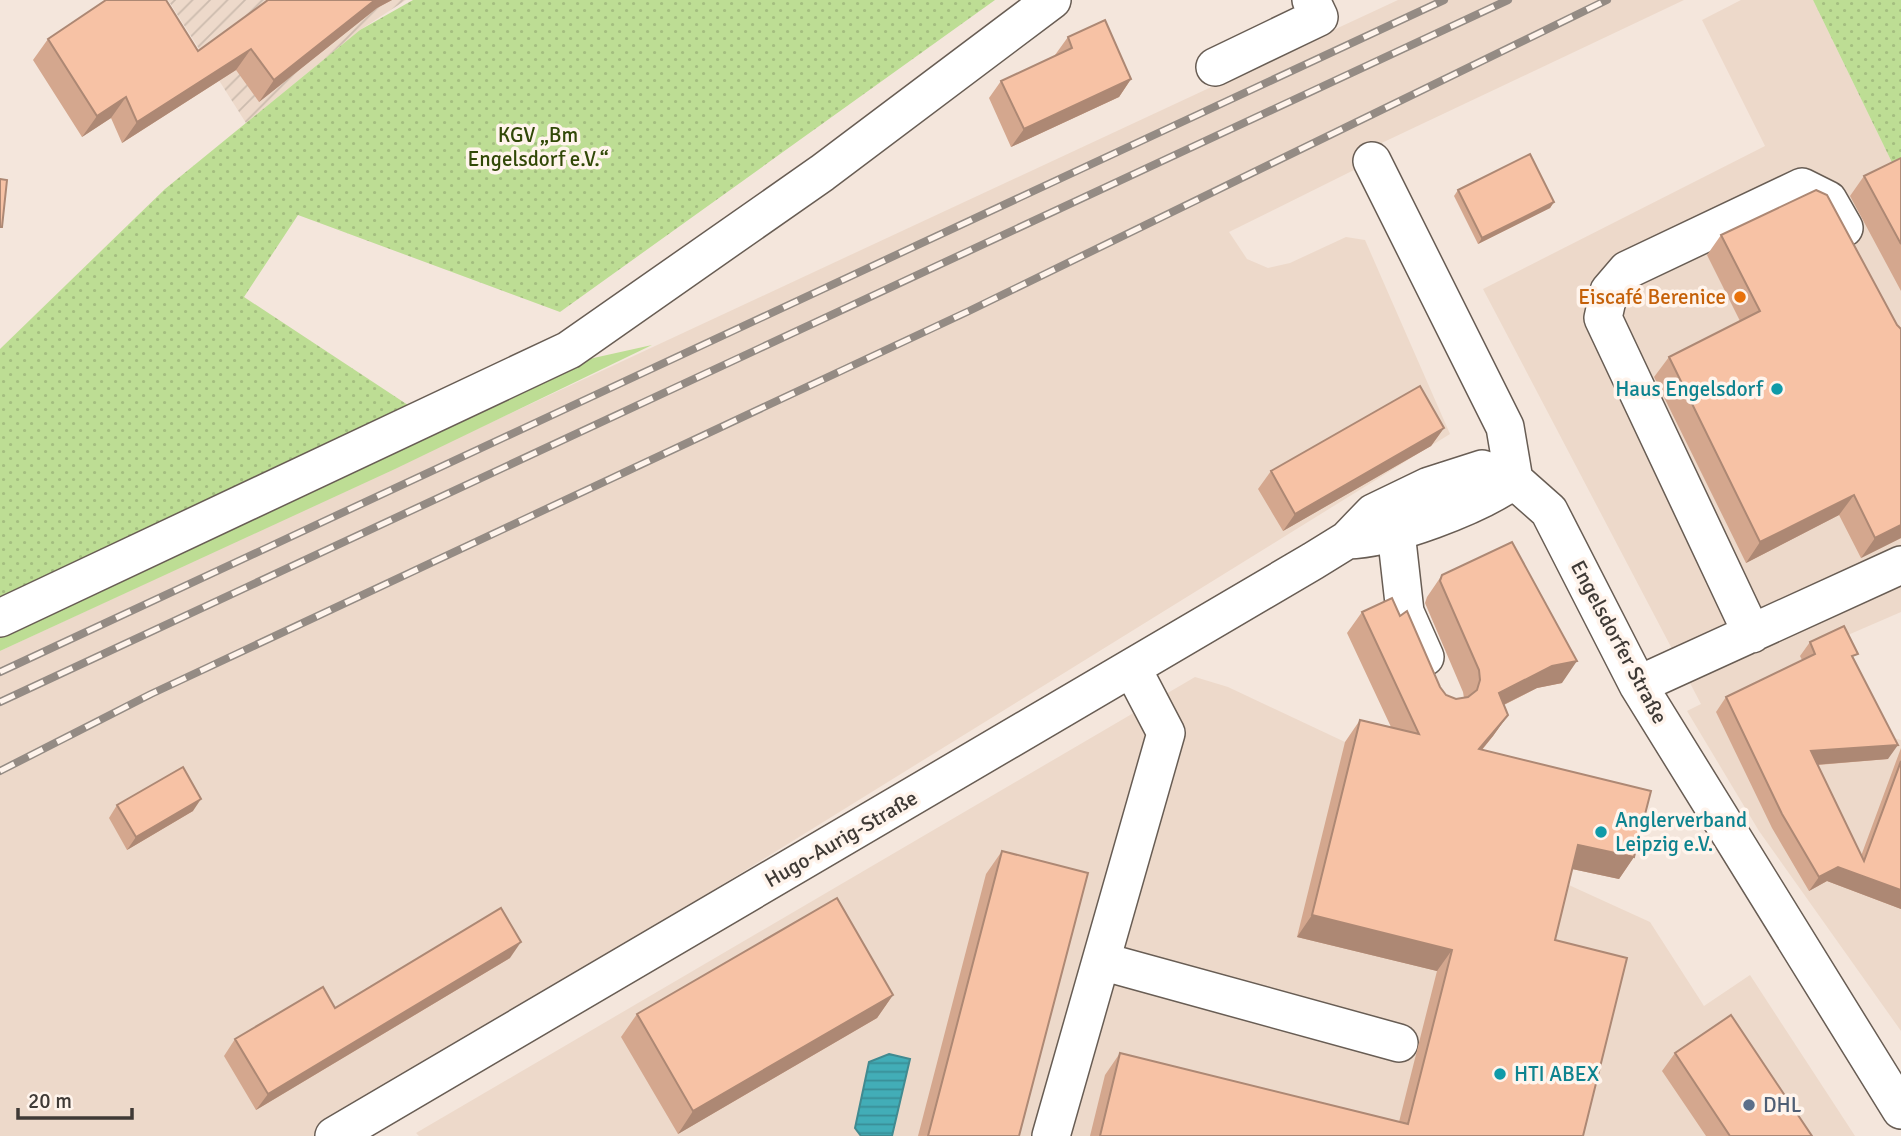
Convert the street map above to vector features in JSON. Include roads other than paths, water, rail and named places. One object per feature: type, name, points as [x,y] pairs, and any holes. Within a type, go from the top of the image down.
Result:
[{"type":"street","points":[[0,618],[569,350],[822,173],[1052,0]]},
{"type":"street","points":[[1214,67],[1319,17],[1311,0]]},
{"type":"street","points":[[1372,161],[1505,427],[1514,480]]},
{"type":"street","points":[[1752,634],[1603,318],[1609,290],[1627,270],[1802,187],[1828,200],[1861,261]]},
{"type":"street","name":"Hugo-Aurig-Straße","points":[[334,1136],[1347,540],[1373,513],[1440,482],[1482,469],[1514,480]]},
{"type":"street","name":"Hugo-Aurig-Straße","points":[[1347,540],[1372,540],[1396,532],[1489,498],[1514,480]]},
{"type":"street","name":"Engelsdorfer Straße","points":[[1514,480],[1549,511],[1639,685],[1901,1110]]},
{"type":"street","points":[[1396,532],[1405,612],[1439,687]]},
{"type":"street","points":[[1639,685],[1901,565]]},
{"type":"street","points":[[1051,1136],[1166,733],[1132,668]]},
{"type":"street","points":[[1101,961],[1399,1043]]},
{"type":"water","points":[[889,1054],[910,1059],[892,1136],[861,1136],[855,1128],[869,1062]]},
{"type":"railway","points":[[0,672],[1444,0]]},
{"type":"railway","points":[[0,702],[1508,0]]},
{"type":"railway","points":[[0,771],[151,694],[969,311],[1607,0]]},
{"type":"place","name":"Eiscafé Berenice","points":[[1740,297]]},
{"type":"place","name":"Haus Engelsdorf","points":[[1777,389]]},
{"type":"place","name":"Anglerverband Leipzig e.V.","points":[[1601,832]]},
{"type":"place","name":"HTI ABEX","points":[[1500,1074]]},
{"type":"place","name":"DHL","points":[[1749,1105]]},
{"type":"park label","name":"KGV „Bm Engelsdorf e.V.“","points":[[538,147]]}]
